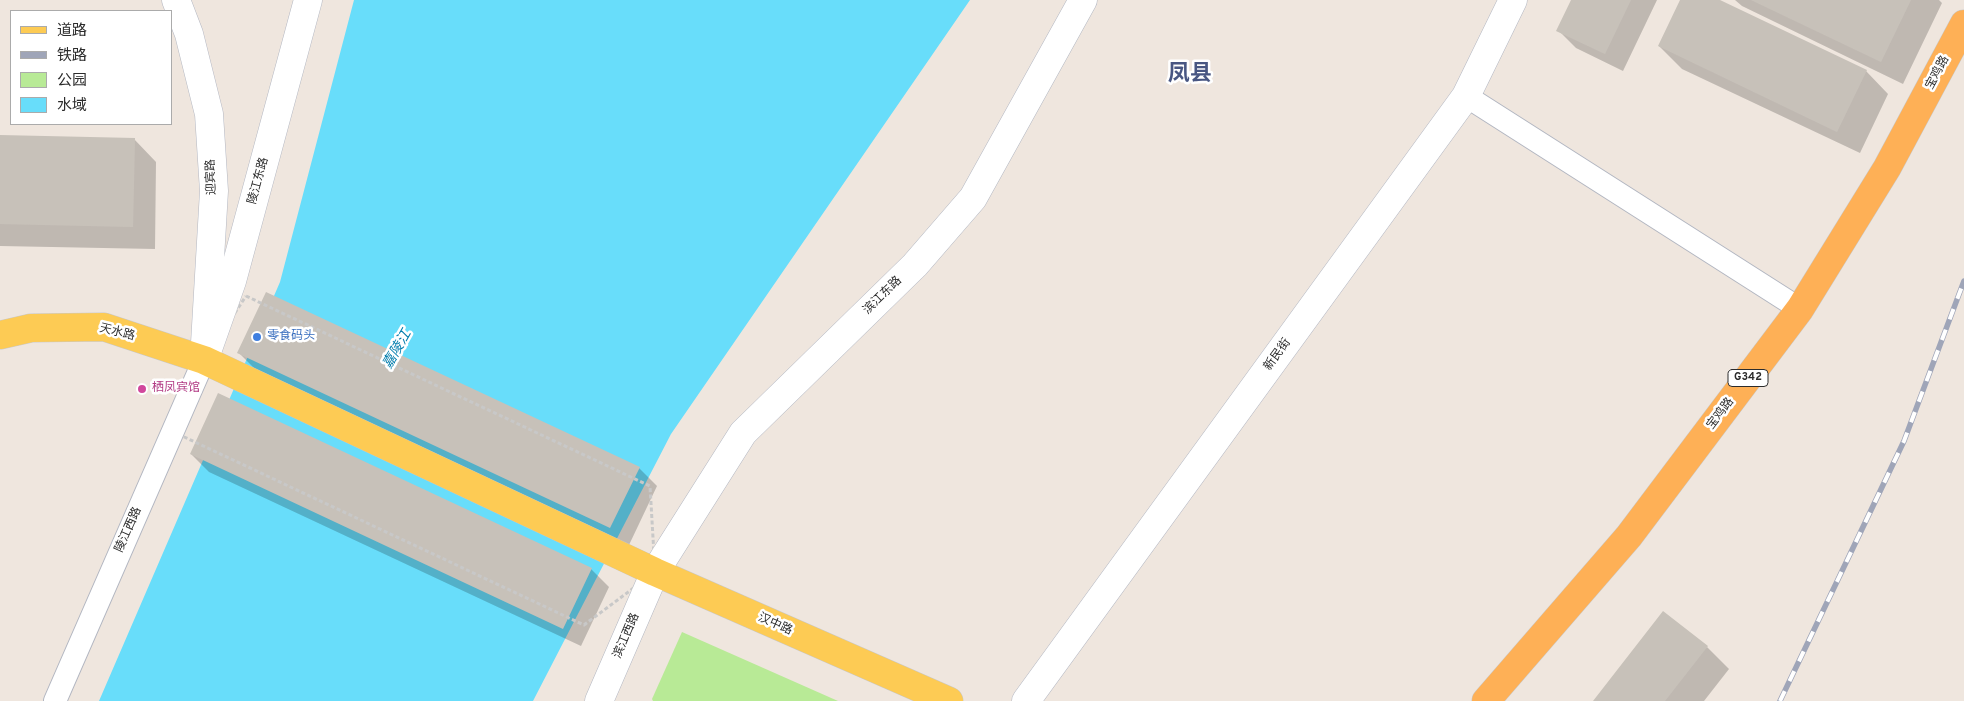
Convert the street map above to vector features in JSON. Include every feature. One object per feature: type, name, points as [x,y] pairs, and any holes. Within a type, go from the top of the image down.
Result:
[{"type":"highway","name":"宝鸡路","points":[[1486,701],[1630,536],[1800,309],[1887,168],[1964,24]]},
{"type":"main road","name":"天水路","points":[[0,334],[31,328],[104,327],[204,360],[602,546]]},
{"type":"main road","name":"汉中路","points":[[602,546],[655,572],[949,701]]},
{"type":"street","name":"迎宾路","points":[[176,0],[189,34],[208,114],[214,191],[204,360]]},
{"type":"street","name":"陵江东路","points":[[204,360],[232,281],[308,0]]},
{"type":"street","name":"滨江东路","points":[[655,572],[743,433],[915,265],[973,198],[1083,0]]},
{"type":"street","name":"新民街","points":[[1026,701],[1466,96],[1513,0]]},
{"type":"street","points":[[1466,96],[1800,309]]},
{"type":"street","name":"陵江西路","points":[[55,701],[204,360]]},
{"type":"street","name":"滨江西路","points":[[599,701],[655,572]]},
{"type":"path","points":[[246,296],[650,486]]},
{"type":"path","points":[[180,436],[584,625]]},
{"type":"green space","points":[[682,632],[838,701],[653,701],[652,699]]},
{"type":"water","name":"嘉陵江","points":[[354,0],[970,0],[671,434],[533,701],[99,701],[280,282]]},
{"type":"building","points":[[1571,0],[1631,0],[1605,54],[1556,31]]},
{"type":"building","points":[[1680,0],[1720,0],[1867,70],[1837,132],[1658,46]]},
{"type":"building","points":[[1751,0],[1911,0],[1881,62]]},
{"type":"building","points":[[0,135],[135,138],[133,227],[0,224]]},
{"type":"building","points":[[266,292],[640,467],[610,528],[237,353]]},
{"type":"building","points":[[218,393],[592,568],[563,629],[190,454]]},
{"type":"building","points":[[1663,611],[1708,646],[1665,701],[1593,701]]},
{"type":"railway","points":[[1780,701],[1904,441],[1964,281]]},
{"type":"place","name":"零食码头","points":[[257,337]]},
{"type":"place","name":"栖凤宾馆","points":[[142,389]]},
{"type":"district","name":"凤县","points":[[1190,76]]}]
